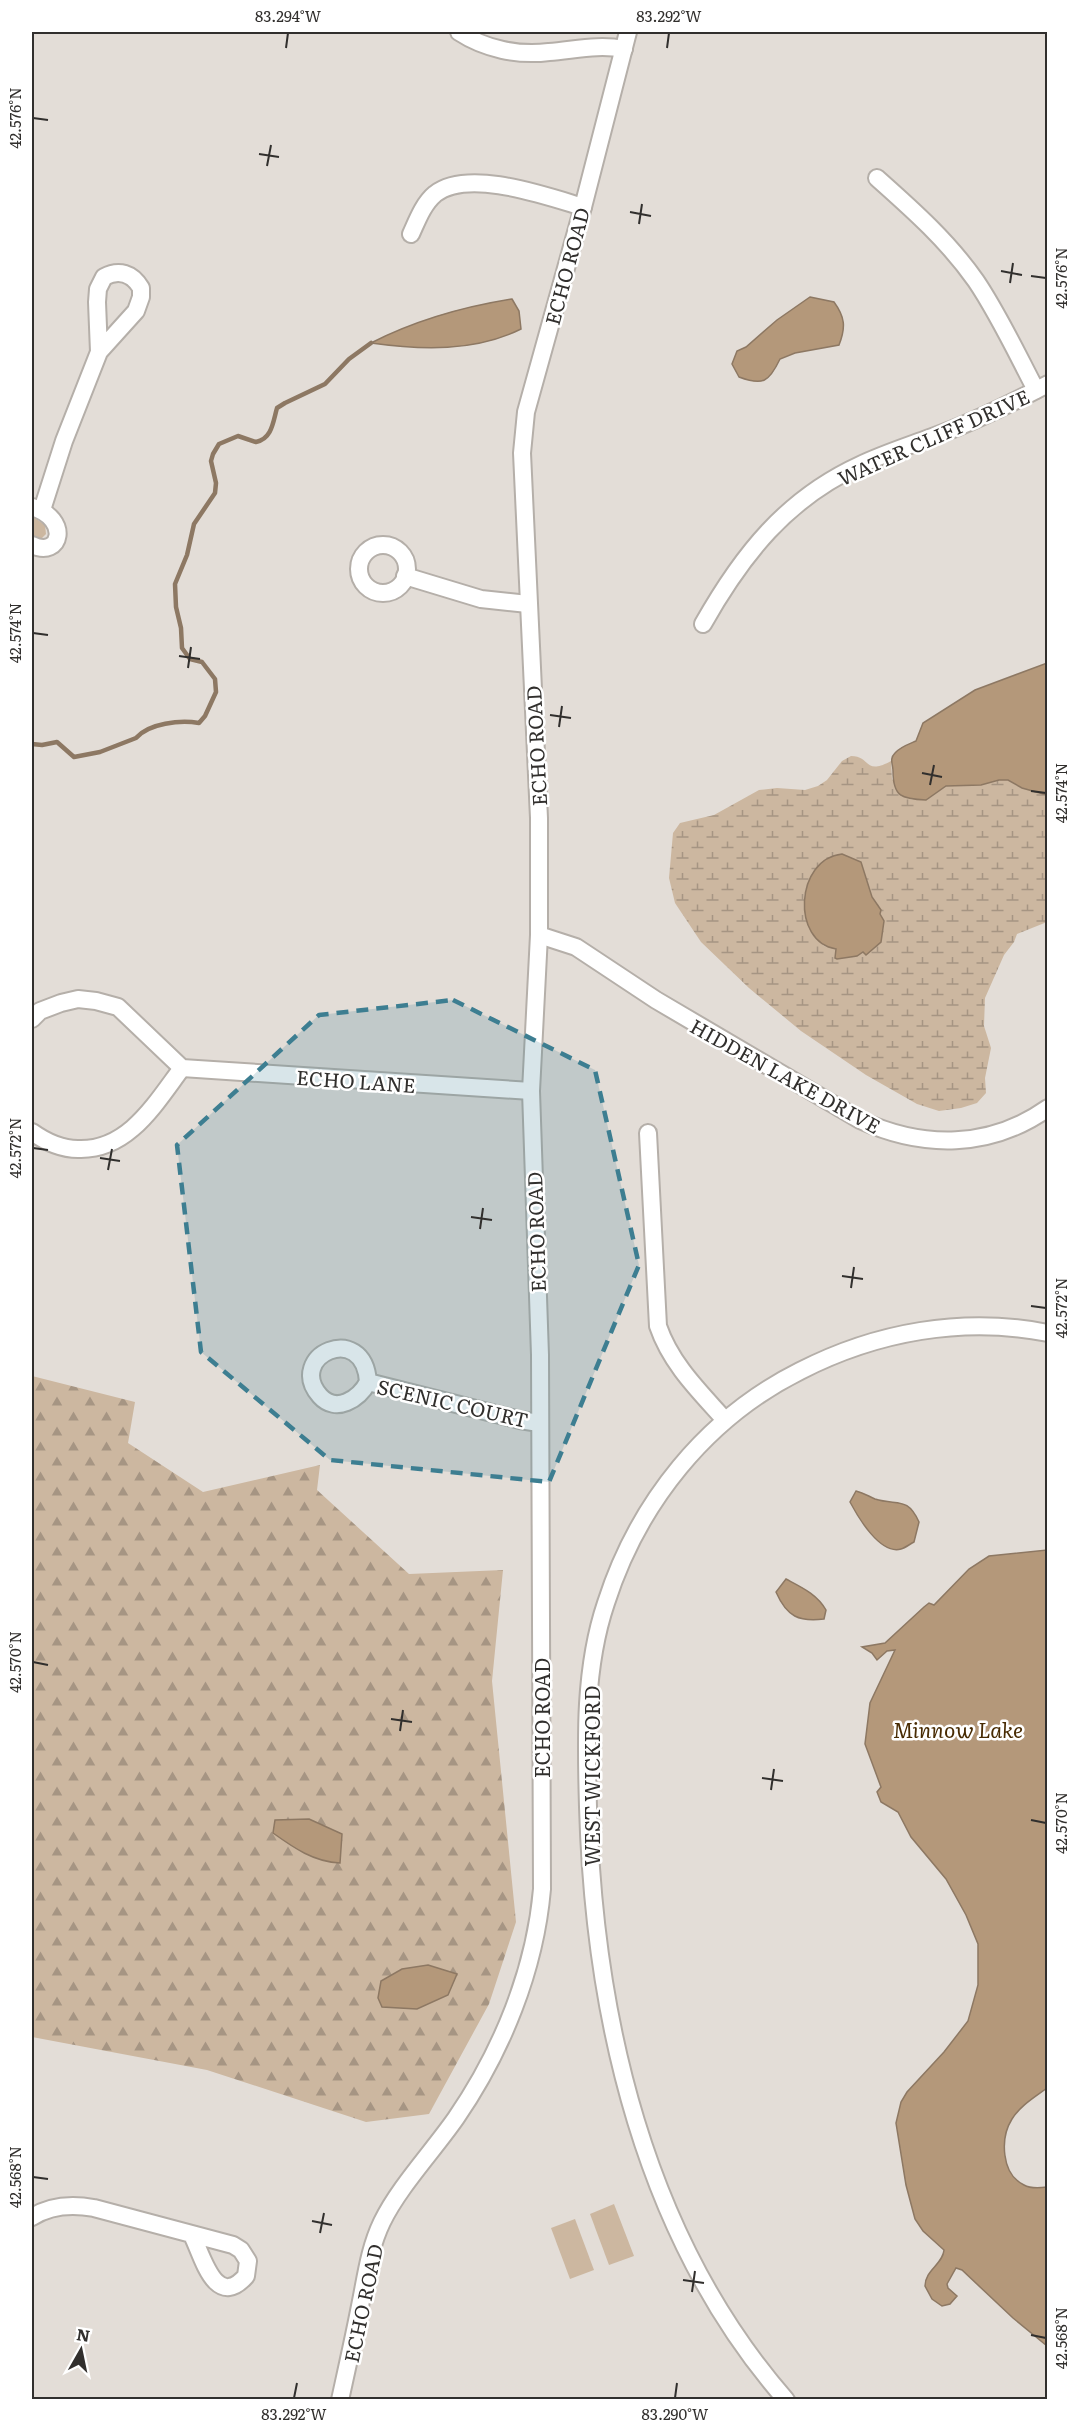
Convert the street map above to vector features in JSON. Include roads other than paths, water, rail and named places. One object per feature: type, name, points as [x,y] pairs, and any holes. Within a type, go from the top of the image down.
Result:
[{"type":"street","points":[[459,32],[489,46],[517,53],[549,52],[596,45],[624,49]]},
{"type":"street","name":"ECHO ROAD","points":[[340,2400],[370,2254],[382,2220],[457,2116],[481,2077],[521,1989],[537,1934],[542,1889],[540,1355],[531,1091],[539,935],[539,818],[522,472],[524,428],[628,32]]},
{"type":"street","points":[[877,178],[938,234],[967,269],[1042,387]]},
{"type":"street","points":[[411,234],[424,208],[435,194],[459,185],[516,189],[583,207]]},
{"type":"street","points":[[32,545],[42,549],[48,548],[57,536],[58,531],[54,520],[37,508],[99,352]]},
{"type":"street","name":"WATER CLIFF DRIVE","points":[[703,624],[730,577],[752,548],[806,498],[858,466],[961,426],[1042,387]]},
{"type":"street","points":[[405,576],[481,599],[528,604]]},
{"type":"street","name":"HIDDEN LAKE DRIVE","points":[[539,935],[576,947],[656,1000],[881,1130],[928,1140],[975,1139],[996,1135],[1016,1127],[1047,1108]]},
{"type":"street","points":[[32,1019],[40,1011],[78,999],[107,1003],[126,1014],[182,1068],[131,1131],[109,1145],[93,1149],[66,1149],[32,1132]]},
{"type":"street","name":"ECHO LANE","points":[[182,1068],[531,1091]]},
{"type":"street","points":[[648,1133],[658,1326],[668,1352],[676,1364],[725,1420]]},
{"type":"street","name":"WEST WICKFORD","points":[[786,2400],[738,2336],[705,2284],[677,2230],[645,2151],[620,2063],[601,1960],[588,1825],[588,1707],[593,1657],[605,1605],[626,1551],[652,1505],[684,1461],[725,1420],[762,1393],[833,1355],[886,1338],[954,1327],[1016,1328],[1047,1333]]},
{"type":"street","name":"SCENIC COURT","points":[[368,1382],[520,1420],[539,1422]]},
{"type":"street","points":[[32,2217],[58,2207],[81,2206],[192,2235]]},
{"type":"water","points":[[810,297],[834,302],[838,307],[843,322],[843,333],[839,345],[795,353],[780,359],[769,377],[764,380],[754,381],[739,377],[732,364],[737,351],[746,347],[777,320]]},
{"type":"water","points":[[512,299],[519,311],[521,329],[485,342],[428,348],[371,343],[440,315]]},
{"type":"water","points":[[1047,663],[1047,795],[1022,788],[1008,780],[999,780],[981,785],[946,786],[926,800],[911,799],[900,795],[893,780],[892,757],[899,749],[916,741],[923,723],[975,690]]},
{"type":"water","points":[[842,854],[861,862],[872,897],[881,910],[880,914],[884,921],[881,942],[866,955],[863,952],[857,956],[837,959],[835,958],[836,949],[821,943],[811,932],[804,901],[808,884],[815,870],[826,859]]},
{"type":"water","points":[[856,1491],[875,1499],[901,1503],[910,1508],[919,1522],[914,1542],[903,1548],[893,1549],[878,1541],[864,1525],[850,1502]]},
{"type":"water","name":"Minnow Lake","points":[[1047,1550],[1047,2088],[1028,2102],[1012,2119],[1004,2145],[1007,2164],[1016,2180],[1030,2187],[1047,2187],[1047,2346],[962,2270],[956,2268],[947,2284],[957,2296],[950,2304],[942,2306],[932,2299],[925,2286],[928,2276],[941,2259],[944,2250],[923,2231],[915,2219],[906,2185],[896,2123],[901,2102],[907,2092],[944,2052],[968,2021],[978,1985],[978,1944],[966,1915],[946,1879],[911,1837],[898,1812],[881,1802],[877,1792],[881,1787],[865,1744],[870,1703],[895,1650],[887,1651],[877,1660],[872,1653],[862,1647],[885,1643],[929,1603],[934,1605],[969,1569],[989,1556]]},
{"type":"water","points":[[786,1579],[818,1600],[826,1610],[824,1619],[808,1620],[789,1612],[776,1592]]},
{"type":"water","points":[[309,1819],[342,1834],[340,1863],[313,1857],[273,1833],[275,1820]]},
{"type":"water","points":[[428,1965],[457,1974],[448,1995],[417,2009],[382,2007],[378,1998],[381,1981],[402,1969]]},
{"type":"waterway","points":[[32,744],[57,742],[74,757],[100,752],[136,738],[157,726],[174,722],[199,723],[205,716],[216,692],[215,679],[202,662],[190,659],[182,648],[175,584],[187,555],[194,524],[215,493],[216,483],[211,461],[213,454],[219,444],[238,436],[256,442],[261,440],[269,434],[277,408],[325,384],[349,359],[371,343]]}]
